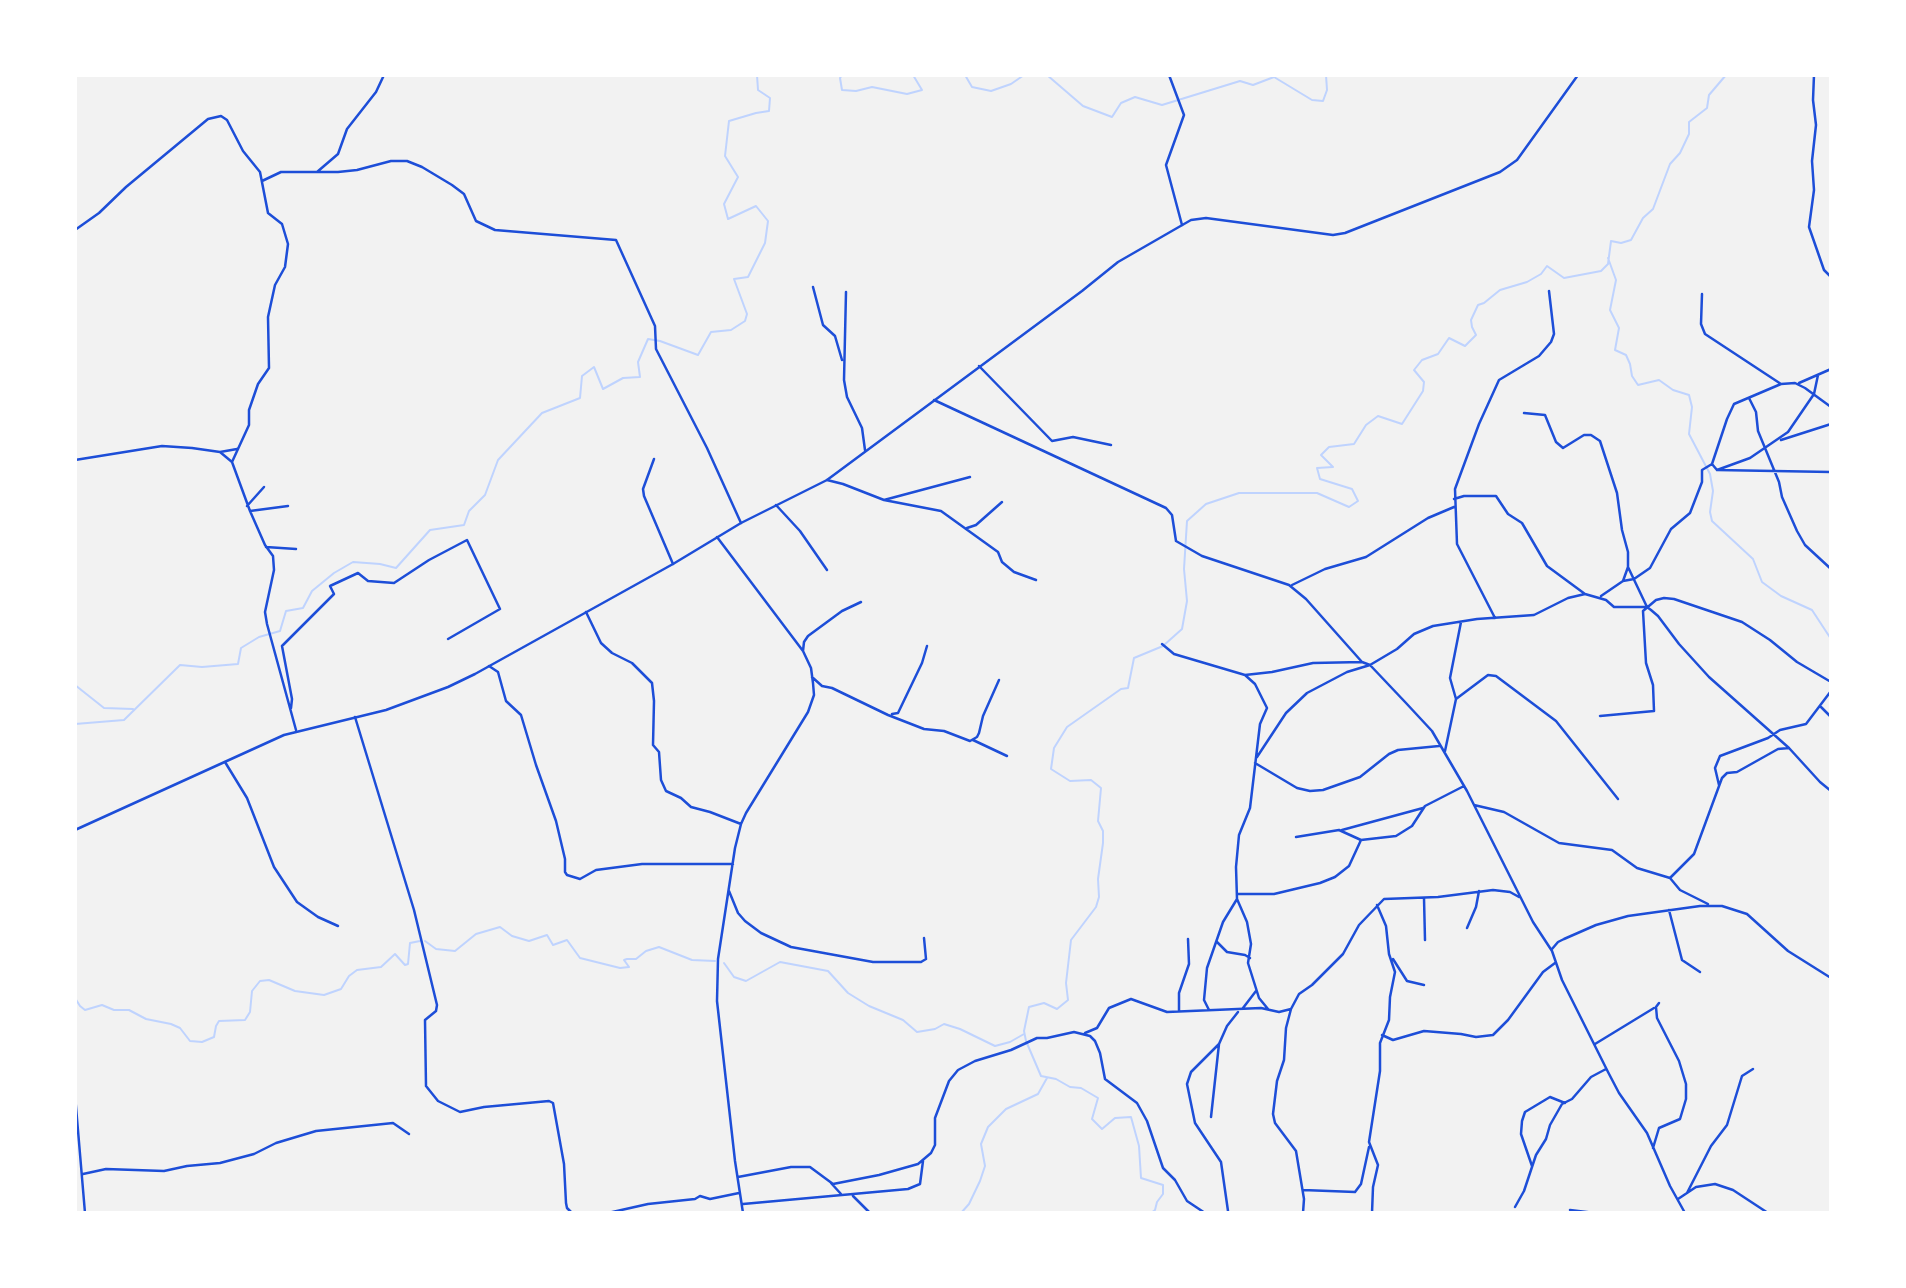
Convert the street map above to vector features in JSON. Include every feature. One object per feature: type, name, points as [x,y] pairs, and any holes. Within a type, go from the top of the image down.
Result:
[{"type":"street","points":[[317,172],[338,154],[347,129],[370,101],[384,75]]},
{"type":"street","points":[[1169,75],[1181,104],[1183,122],[1166,165],[1182,225]]},
{"type":"street","points":[[75,830],[296,730],[400,705],[448,687],[489,666],[741,523],[827,480],[1118,262],[1197,217],[1333,234],[1364,227],[1500,172],[1511,165],[1531,142],[1578,75]]},
{"type":"street","points":[[1814,75],[1814,190],[1809,227],[1824,270],[1831,277]]},
{"type":"street","points":[[75,230],[99,213],[208,119],[217,116],[227,120],[243,151],[260,172],[268,213],[282,224],[288,252],[268,317],[269,368],[258,384],[249,410],[249,425],[232,462]]},
{"type":"street","points":[[262,181],[281,172],[357,170],[391,161],[408,162],[422,167],[464,194],[476,221],[495,230],[616,240],[655,326],[656,349],[707,448],[741,523]]},
{"type":"street","points":[[813,286],[823,325],[835,336],[844,366]]},
{"type":"street","points":[[1495,618],[1457,544],[1455,489],[1499,380],[1539,356],[1551,342],[1553,334],[1549,291]]},
{"type":"street","points":[[846,292],[846,391],[862,428],[865,450]]},
{"type":"street","points":[[1702,294],[1701,324],[1705,334],[1781,384]]},
{"type":"street","points":[[979,366],[1043,435],[1052,441],[1073,437],[1111,445]]},
{"type":"street","points":[[1597,597],[1650,568],[1671,529],[1690,513],[1702,482],[1702,470],[1712,464],[1734,404],[1762,390],[1796,383],[1831,369]]},
{"type":"street","points":[[1717,470],[1750,458],[1777,441],[1792,427],[1814,394],[1818,375]]},
{"type":"street","points":[[1796,383],[1831,407]]},
{"type":"street","points":[[1749,398],[1756,412],[1757,428],[1772,470],[1805,545],[1831,569]]},
{"type":"street","points":[[934,400],[1159,504],[1172,515],[1174,538],[1178,543],[1192,548],[1202,556],[1293,586],[1325,569],[1366,558],[1407,531],[1454,507]]},
{"type":"street","points":[[1524,413],[1545,415],[1556,442],[1563,448],[1584,435],[1591,435],[1600,441],[1617,493],[1628,552],[1628,567],[1623,581]]},
{"type":"street","points":[[1777,441],[1831,424]]},
{"type":"street","points":[[75,460],[162,446],[220,452],[237,449]]},
{"type":"street","points":[[220,452],[232,462],[247,506],[273,556],[274,565],[265,612],[296,730]]},
{"type":"street","points":[[654,459],[643,496],[673,564]]},
{"type":"street","points":[[1712,464],[1717,470]]},
{"type":"street","points":[[1717,470],[1831,472]]},
{"type":"street","points":[[884,500],[970,477]]},
{"type":"street","points":[[827,480],[884,500],[941,511],[998,552],[1002,562],[1014,572],[1035,580]]},
{"type":"street","points":[[247,506],[264,487]]},
{"type":"street","points":[[1454,499],[1496,496],[1505,510],[1525,528],[1547,566],[1586,594],[1606,600],[1614,607],[1647,607]]},
{"type":"street","points":[[967,528],[976,525],[1002,502]]},
{"type":"street","points":[[776,505],[800,531],[827,570]]},
{"type":"street","points":[[250,511],[288,506]]},
{"type":"street","points":[[717,537],[803,651],[812,677],[814,695],[808,712],[741,824],[718,959],[717,1000],[743,1213]]},
{"type":"street","points":[[290,711],[292,699],[282,646],[334,594],[330,586],[358,573],[379,583],[400,582],[429,560],[467,540],[500,609],[448,639]]},
{"type":"street","points":[[266,547],[296,549]]},
{"type":"street","points":[[1628,567],[1647,607],[1658,615],[1679,644],[1709,677],[1789,748],[1831,791]]},
{"type":"street","points":[[1289,585],[1306,599],[1362,662]]},
{"type":"street","points":[[1257,757],[1286,713],[1314,687],[1370,665],[1397,649],[1414,634],[1433,626],[1534,615],[1568,598],[1586,594]]},
{"type":"street","points":[[1600,716],[1654,711],[1653,685],[1646,663],[1643,611],[1656,600],[1674,599],[1742,622],[1797,662],[1831,682]]},
{"type":"street","points":[[803,651],[808,636],[842,611],[861,602]]},
{"type":"street","points":[[586,612],[601,643],[612,653],[632,663],[652,683],[653,741],[659,752],[661,780],[666,791],[681,798],[691,807],[741,824]]},
{"type":"street","points":[[1445,752],[1456,699],[1450,678],[1461,622]]},
{"type":"street","points":[[888,715],[898,713],[922,663],[927,646]]},
{"type":"street","points":[[1164,646],[1174,654],[1245,675],[1313,663],[1362,662],[1370,665],[1432,731],[1464,786],[1533,922],[1552,951],[1555,963],[1606,1069],[1647,1133],[1685,1213]]},
{"type":"street","points":[[489,666],[498,672],[506,701],[521,715],[556,821],[565,859],[565,872],[568,875],[580,879],[593,871],[642,864],[733,864]]},
{"type":"street","points":[[1245,675],[1255,684],[1267,708],[1260,724],[1250,808],[1237,844],[1237,899],[1248,928],[1248,963],[1256,991],[1268,1009]]},
{"type":"street","points":[[1456,699],[1488,676],[1496,676],[1556,721],[1618,799]]},
{"type":"street","points":[[812,677],[821,686],[832,688],[888,715],[924,729],[944,731],[973,740],[1007,756]]},
{"type":"street","points":[[973,740],[979,733],[983,716],[999,680]]},
{"type":"street","points":[[1719,785],[1715,768],[1720,756],[1768,738],[1780,730],[1806,724],[1831,691]]},
{"type":"street","points":[[1820,706],[1831,717]]},
{"type":"street","points":[[355,717],[414,910],[438,1004],[436,1011],[425,1020],[426,1086],[438,1101],[460,1112],[484,1107],[549,1101],[553,1103],[564,1164],[566,1203],[572,1213]]},
{"type":"street","points":[[1255,763],[1297,788],[1323,790],[1360,778],[1389,754],[1398,750],[1441,746]]},
{"type":"street","points":[[1670,878],[1694,854],[1719,785],[1727,773],[1737,772],[1778,748],[1789,748]]},
{"type":"street","points":[[225,762],[247,798],[274,867],[297,902],[318,917],[338,926]]},
{"type":"street","points":[[1296,837],[1341,830],[1423,808],[1464,786]]},
{"type":"street","points":[[1474,805],[1504,812],[1559,843],[1612,850],[1637,868],[1670,878],[1681,890],[1711,906]]},
{"type":"street","points":[[1341,830],[1361,840],[1400,834],[1412,826],[1423,808]]},
{"type":"street","points":[[1237,893],[1273,894],[1335,877],[1349,866],[1361,840]]},
{"type":"street","points":[[729,888],[732,901],[745,921],[761,933],[790,947],[873,962],[920,962],[926,959],[924,938]]},
{"type":"street","points":[[1304,1213],[1296,1151],[1275,1124],[1273,1114],[1277,1081],[1284,1060],[1286,1028],[1291,1009],[1299,994],[1343,954],[1359,925],[1384,899],[1424,898],[1479,891],[1510,892],[1521,898]]},
{"type":"street","points":[[1467,928],[1479,891]]},
{"type":"street","points":[[1424,898],[1425,940]]},
{"type":"street","points":[[1210,1011],[1205,1003],[1204,982],[1223,922],[1237,899]]},
{"type":"street","points":[[1303,1190],[1350,1193],[1358,1190],[1370,1144],[1378,1088],[1380,1043],[1389,1020],[1395,972],[1389,954],[1386,926],[1377,905]]},
{"type":"street","points":[[1552,951],[1558,942],[1596,925],[1628,916],[1711,906],[1732,908],[1747,914],[1788,951],[1831,978]]},
{"type":"street","points":[[1669,910],[1682,960],[1700,972]]},
{"type":"street","points":[[1179,1011],[1179,993],[1189,964],[1188,939]]},
{"type":"street","points":[[1216,942],[1227,951],[1250,958]]},
{"type":"street","points":[[1389,954],[1407,981],[1424,985]]},
{"type":"street","points":[[1382,1035],[1394,1040],[1424,1031],[1476,1037],[1493,1035],[1508,1020],[1543,972],[1555,963]]},
{"type":"street","points":[[1211,1117],[1219,1044],[1227,1026],[1256,991]]},
{"type":"street","points":[[743,1204],[887,1192],[916,1187],[921,1183],[923,1161],[935,1145],[935,1118],[949,1081],[958,1070],[975,1060],[1011,1050],[1037,1038],[1074,1032],[1085,1033],[1097,1028],[1109,1008],[1131,999],[1167,1012],[1268,1009],[1279,1012],[1291,1009]]},
{"type":"street","points":[[1595,1044],[1659,1003]]},
{"type":"street","points":[[1653,1148],[1659,1128],[1679,1119],[1686,1099],[1686,1084],[1679,1061],[1657,1018],[1656,1007]]},
{"type":"street","points":[[1085,1033],[1095,1041],[1105,1079],[1111,1086],[1127,1094],[1146,1116],[1163,1168],[1175,1180],[1187,1201],[1205,1213]]},
{"type":"street","points":[[1219,1044],[1191,1072],[1187,1084],[1195,1124],[1221,1162],[1228,1211]]},
{"type":"street","points":[[1515,1207],[1524,1191],[1536,1155],[1560,1107],[1572,1099],[1591,1077],[1606,1069]]},
{"type":"street","points":[[1687,1193],[1711,1146],[1727,1125],[1742,1076],[1753,1069]]},
{"type":"street","points":[[75,1095],[85,1213]]},
{"type":"street","points":[[1533,1168],[1521,1134],[1525,1112],[1550,1097],[1565,1103]]},
{"type":"street","points":[[83,1174],[106,1169],[164,1171],[220,1163],[254,1154],[276,1143],[316,1131],[393,1123],[409,1135]]},
{"type":"street","points":[[1370,1144],[1378,1165],[1373,1187],[1372,1213]]},
{"type":"street","points":[[831,1184],[879,1175],[923,1161]]},
{"type":"street","points":[[738,1177],[791,1167],[810,1167],[842,1195]]},
{"type":"street","points":[[1677,1199],[1696,1187],[1715,1184],[1733,1190],[1768,1213]]},
{"type":"street","points":[[608,1213],[700,1196],[710,1199],[739,1193]]},
{"type":"street","points":[[850,1195],[860,1201],[870,1213]]},
{"type":"street","points":[[1570,1210],[1595,1213]]},
{"type":"waterway","points":[[75,724],[124,720],[180,665],[202,667],[238,664],[241,648],[259,637],[280,631],[286,611],[303,608],[312,591],[334,573],[353,562],[396,568],[430,530],[464,525],[469,511],[485,495],[498,460],[542,413],[580,398],[582,376],[594,367],[603,389],[623,378],[640,377],[638,362],[648,339],[698,355],[711,332],[731,330],[745,321],[747,314],[734,279],[748,277],[765,243],[768,221],[756,206],[728,219],[724,204],[738,177],[725,156],[729,121],[769,111],[770,98],[758,90],[757,75]]},
{"type":"waterway","points":[[842,75],[842,90],[856,91],[872,87],[907,94],[922,90],[913,75]]},
{"type":"waterway","points":[[965,75],[972,87],[991,91],[1011,84],[1024,75]]},
{"type":"waterway","points":[[1047,75],[1083,106],[1112,117],[1121,103],[1135,97],[1162,105],[1240,81],[1253,85],[1274,77],[1312,100],[1323,101],[1327,90],[1326,75]]},
{"type":"waterway","points":[[1151,1213],[1163,1194],[1163,1185],[1141,1178],[1139,1146],[1131,1117],[1115,1118],[1102,1129],[1092,1119],[1098,1098],[1081,1088],[1070,1087],[1056,1079],[1041,1076],[1026,1041],[1024,1031],[1029,1007],[1044,1003],[1057,1009],[1068,1000],[1066,983],[1071,940],[1096,907],[1099,897],[1098,879],[1103,843],[1103,831],[1098,821],[1101,788],[1091,780],[1070,781],[1051,769],[1054,748],[1067,727],[1121,689],[1128,688],[1134,658],[1163,646],[1182,629],[1187,601],[1184,569],[1187,521],[1206,504],[1239,493],[1317,493],[1349,507],[1358,501],[1352,489],[1320,479],[1317,468],[1333,467],[1321,455],[1329,447],[1354,444],[1366,425],[1378,416],[1402,424],[1423,391],[1424,382],[1414,370],[1422,360],[1438,354],[1449,338],[1465,346],[1476,335],[1471,320],[1478,305],[1500,290],[1527,282],[1541,274],[1547,266],[1564,278],[1601,271],[1608,264],[1611,241],[1621,243],[1631,240],[1643,218],[1653,209],[1670,164],[1680,153],[1689,134],[1689,122],[1707,108],[1709,95],[1726,75]]},
{"type":"waterway","points":[[1608,258],[1616,280],[1610,310],[1619,328],[1615,350],[1626,355],[1632,376],[1638,385],[1659,380],[1673,390],[1689,395],[1692,407],[1689,434],[1710,474],[1713,491],[1710,512],[1712,521],[1753,559],[1762,582],[1781,596],[1812,610],[1831,639]]},
{"type":"waterway","points":[[75,685],[104,708],[133,709]]},
{"type":"waterway","points":[[425,941],[436,949],[455,951],[476,934],[500,927],[512,936],[529,941],[547,935],[553,945],[567,940],[580,958],[620,968],[629,967],[624,960],[636,959],[646,951],[659,947],[692,960],[715,961]]},
{"type":"waterway","points":[[75,998],[85,1010],[102,1005],[114,1010],[129,1010],[146,1019],[171,1024],[180,1028],[190,1041],[202,1042],[214,1037],[219,1021],[245,1020],[250,1012],[252,991],[260,981],[269,980],[295,991],[324,995],[341,989],[349,976],[357,970],[381,967],[395,954],[405,965],[408,964],[410,943],[420,941]]},
{"type":"waterway","points":[[724,963],[734,977],[746,981],[780,962],[828,971],[848,993],[869,1006],[903,1020],[917,1032],[935,1029],[944,1024],[995,1046],[1024,1034]]},
{"type":"waterway","points":[[961,1213],[969,1204],[985,1166],[981,1144],[988,1127],[1006,1109],[1038,1094],[1047,1078]]}]
